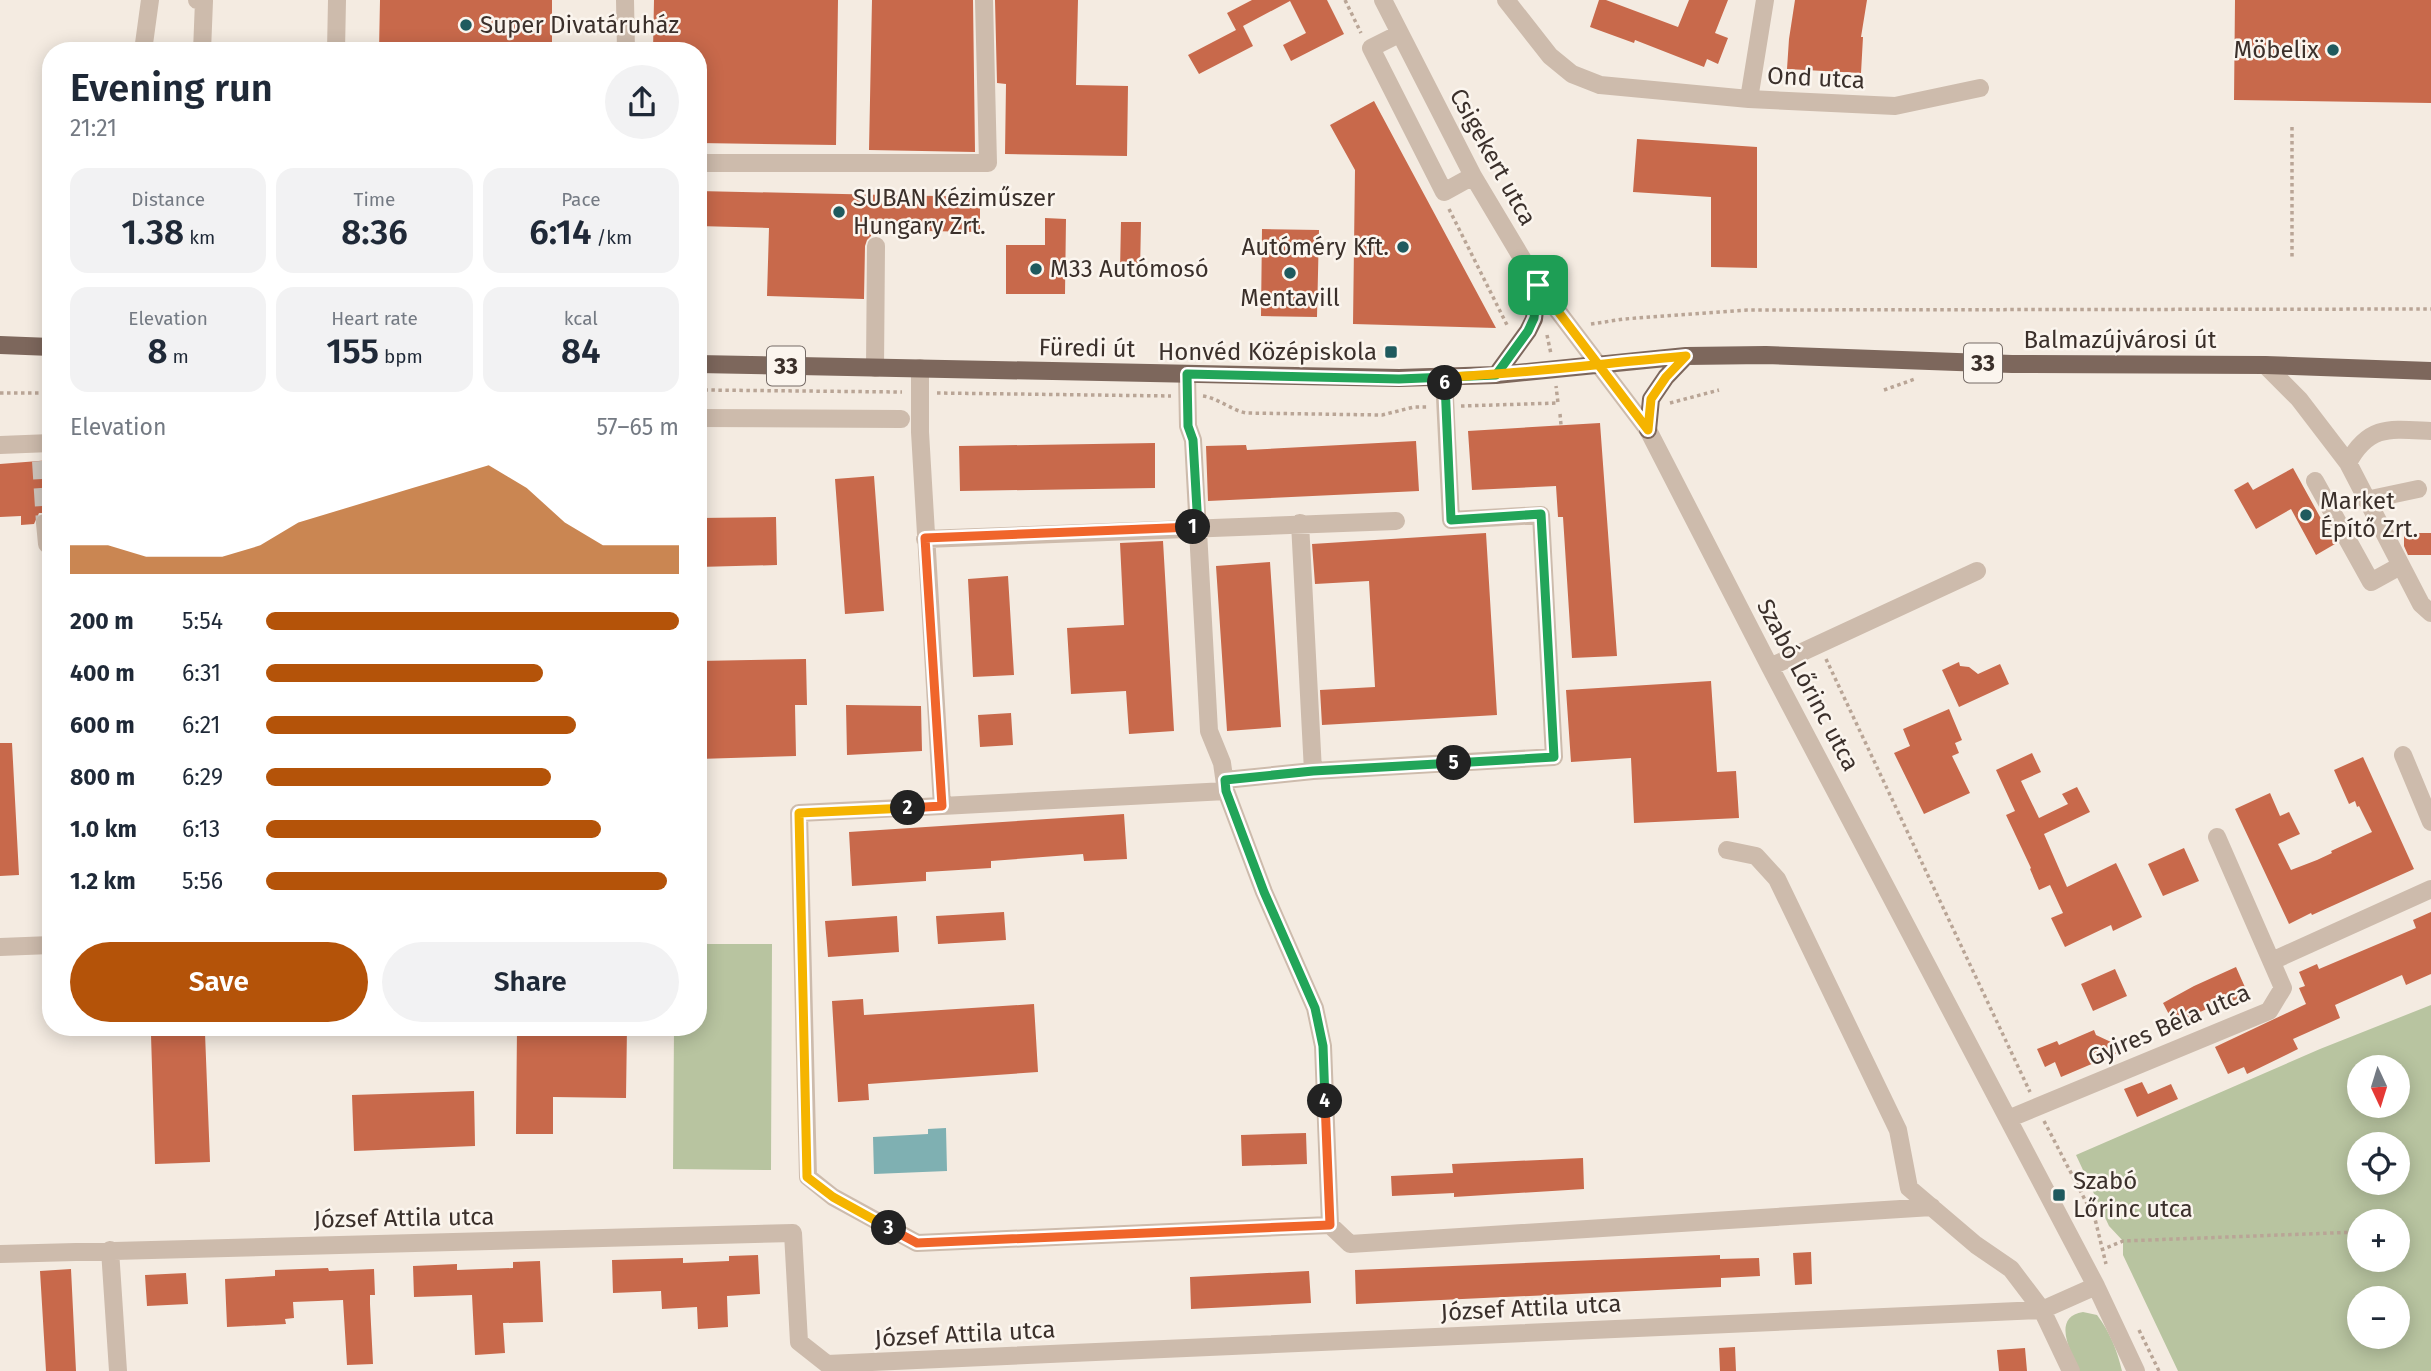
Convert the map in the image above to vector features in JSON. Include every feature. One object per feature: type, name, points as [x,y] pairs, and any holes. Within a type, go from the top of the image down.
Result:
[{"type":"main road","points":[[1496,375],[1528,331],[1534,318],[1538,285]]},
{"type":"main road","points":[[0,345],[42,344]]},
{"type":"main road","name":"Balmazújvárosi út","points":[[1600,364],[1686,356],[1766,355],[2012,364],[2265,365],[2431,370]]},
{"type":"main road","points":[[1648,430],[1651,399],[1666,377],[1686,356]]},
{"type":"main road","name":"Füredi út","points":[[707,364],[1399,379],[1496,375],[1600,364]]},
{"type":"street","points":[[145,42],[150,0]]},
{"type":"street","points":[[197,0],[204,2],[202,42]]},
{"type":"street","points":[[336,42],[337,0]]},
{"type":"street","points":[[625,0],[626,42]]},
{"type":"street","points":[[707,163],[988,163],[984,0]]},
{"type":"street","name":"Csigekert utca","points":[[1383,0],[1473,176],[1538,285],[1600,364]]},
{"type":"street","points":[[1506,0],[1550,56],[1572,74],[1600,85],[1749,99]]},
{"type":"street","name":"Ond utca","points":[[1765,0],[1749,99],[1895,106],[1980,88]]},
{"type":"street","points":[[1399,34],[1371,48],[1444,192],[1473,176]]},
{"type":"street","points":[[874,368],[876,246]]},
{"type":"street","name":"Szabó Lőrinc utca","points":[[1600,364],[1648,430],[2096,1286],[2136,1371]]},
{"type":"street","points":[[2265,365],[2299,399],[2348,463],[2421,604],[2431,613]]},
{"type":"street","points":[[920,369],[925,538],[942,806]]},
{"type":"street","points":[[1187,374],[1188,426],[1193,440],[1209,731],[1222,763],[1225,786],[1264,892],[1315,1008],[1323,1046],[1330,1225],[1350,1244],[1932,1207]]},
{"type":"street","points":[[1330,1225],[917,1243],[833,1197],[807,1177],[799,813],[1225,786],[1313,771],[1554,757],[1541,514],[1451,520],[1444,377]]},
{"type":"street","points":[[707,418],[901,419]]},
{"type":"street","points":[[2348,463],[2358,445],[2377,432],[2397,429],[2431,431]]},
{"type":"street","points":[[0,445],[42,449]]},
{"type":"street","points":[[2315,481],[2371,582],[2400,566]]},
{"type":"street","points":[[2366,500],[2418,489]]},
{"type":"street","points":[[925,538],[1396,521]]},
{"type":"street","points":[[1300,523],[1313,771]]},
{"type":"street","points":[[1770,667],[1977,571]]},
{"type":"street","points":[[2403,755],[2431,821]]},
{"type":"street","name":"Gyires Béla utca","points":[[2037,1107],[2269,1011],[2283,988],[2217,837]]},
{"type":"street","points":[[1727,850],[1756,856],[1777,879],[1898,1130],[1909,1188],[1976,1245],[2011,1269],[2042,1310],[2071,1371]]},
{"type":"street","name":"Gyires Béla utca","points":[[2272,961],[2431,889]]},
{"type":"street","points":[[0,947],[42,945]]},
{"type":"street","points":[[2008,1119],[2037,1107]]},
{"type":"street","name":"József Attila utca","points":[[0,1254],[793,1233],[799,1342],[827,1364],[2042,1310]]},
{"type":"street","points":[[110,1250],[118,1371]]},
{"type":"street","points":[[2042,1310],[2096,1286]]},
{"type":"path","points":[[2292,127],[2292,260]]},
{"type":"path","points":[[1547,335],[1571,327],[1624,318],[1747,310],[2431,309]]},
{"type":"path","points":[[707,390],[1187,396],[1209,397],[1233,410],[1246,413],[1382,415],[1414,407]]},
{"type":"path","points":[[1668,403],[1719,390]]},
{"type":"path","points":[[0,393],[42,393]]},
{"type":"path","points":[[1560,414],[1561,425]]},
{"type":"path","points":[[1819,644],[2037,1107],[2095,1219],[2106,1264]]},
{"type":"path","points":[[2079,1256],[2123,1241],[2347,1232]]},
{"type":"path","points":[[2135,1323],[2159,1371]]},
{"type":"green space","points":[[707,944],[772,944],[771,1170],[673,1169],[674,1036],[707,1036]]},
{"type":"green space","points":[[2431,1005],[2431,1371],[2178,1371],[2123,1255],[2123,1241],[2109,1226],[2076,1155],[2320,1049]]},
{"type":"green space","points":[[2083,1312],[2097,1315],[2102,1321],[2113,1342],[2122,1371],[2079,1371],[2068,1345],[2066,1328],[2073,1315]]},
{"type":"water","points":[[946,1128],[947,1171],[874,1174],[873,1137],[928,1134],[928,1129]]},
{"type":"building","name":"Super Divatáruház","points":[[380,0],[552,0],[552,42],[379,42]]},
{"type":"building","points":[[654,0],[838,0],[836,145],[707,143],[707,42],[653,42]]},
{"type":"building","points":[[872,0],[973,0],[975,152],[869,150]]},
{"type":"building","points":[[995,0],[1078,0],[1076,85],[1128,86],[1127,156],[1005,154],[1006,84],[997,83]]},
{"type":"building","points":[[1252,0],[1327,0],[1344,34],[1291,61],[1283,45],[1306,33],[1290,1],[1243,26],[1253,46],[1199,74],[1188,55],[1236,30],[1227,13]]},
{"type":"building","points":[[1599,0],[1606,0],[1678,27],[1689,0],[1728,0],[1715,33],[1728,38],[1718,64],[1707,59],[1704,67],[1635,40],[1634,43],[1590,27]]},
{"type":"building","points":[[1795,0],[1867,0],[1861,37],[1861,73],[1787,69]]},
{"type":"building","name":"Möbelix","points":[[2235,0],[2431,0],[2431,103],[2234,100]]},
{"type":"building","name":"Autóméry Kft.","points":[[1374,101],[1496,328],[1353,324],[1355,170],[1330,125]]},
{"type":"building","points":[[1637,139],[1757,147],[1757,268],[1711,267],[1711,197],[1633,192]]},
{"type":"building","points":[[707,191],[980,197],[980,232],[872,230],[865,246],[864,299],[767,296],[769,228],[707,226]]},
{"type":"building","name":"M33 Autómosó","points":[[1045,218],[1066,219],[1065,294],[1006,294],[1006,245],[1045,245]]},
{"type":"building","points":[[1121,222],[1141,222],[1140,272],[1120,271]]},
{"type":"building","name":"Mentavill","points":[[1262,229],[1319,230],[1317,317],[1261,316]]},
{"type":"building","points":[[1600,423],[1617,656],[1572,658],[1563,517],[1558,517],[1556,486],[1472,490],[1468,431]]},
{"type":"building","points":[[1416,441],[1419,491],[1208,501],[1206,446],[1246,445],[1247,450]]},
{"type":"building","points":[[1155,443],[1155,488],[960,491],[959,446]]},
{"type":"building","points":[[42,461],[42,513],[39,513],[34,524],[21,525],[21,516],[0,517],[0,464]]},
{"type":"building","name":"Market Építő Zrt.","points":[[2293,468],[2335,544],[2316,555],[2291,509],[2256,529],[2234,490],[2248,482],[2253,490]]},
{"type":"building","points":[[874,476],[884,611],[845,614],[835,479]]},
{"type":"building","points":[[776,517],[777,565],[707,567],[707,518]]},
{"type":"building","points":[[1486,533],[1497,715],[1322,725],[1320,690],[1375,687],[1369,581],[1315,584],[1312,544]]},
{"type":"building","points":[[2404,533],[2431,533],[2431,555],[2408,555],[2404,546]]},
{"type":"building","points":[[1163,541],[1174,731],[1129,734],[1126,691],[1071,694],[1067,628],[1124,625],[1120,543]]},
{"type":"building","points":[[1270,562],[1281,727],[1227,731],[1216,566]]},
{"type":"building","points":[[1008,576],[1014,675],[973,677],[968,579]]},
{"type":"building","points":[[806,659],[807,705],[795,705],[796,756],[707,759],[707,661]]},
{"type":"building","points":[[1959,662],[1960,666],[1969,667],[1978,674],[2000,664],[2009,684],[1959,707],[1942,670]]},
{"type":"building","points":[[1711,681],[1717,772],[1736,771],[1739,818],[1634,823],[1631,758],[1571,762],[1566,690]]},
{"type":"building","points":[[846,705],[921,706],[922,751],[847,755]]},
{"type":"building","points":[[1949,709],[1962,740],[1955,743],[1959,753],[1952,756],[1970,793],[1924,814],[1894,753],[1910,746],[1903,729]]},
{"type":"building","points":[[1011,713],[1013,745],[980,747],[978,715]]},
{"type":"building","points":[[0,743],[12,743],[19,875],[0,876]]},
{"type":"building","points":[[2032,753],[2041,772],[2021,781],[2039,818],[2068,804],[2062,794],[2077,787],[2090,812],[2044,834],[2067,887],[2116,863],[2142,917],[2113,931],[2111,925],[2065,947],[2051,918],[2063,913],[2050,885],[2039,890],[2006,815],[2015,811],[1996,770]]},
{"type":"building","points":[[2363,757],[2414,869],[2289,924],[2235,809],[2270,793],[2280,816],[2289,812],[2300,834],[2278,844],[2291,870],[2317,860],[2372,832],[2355,801],[2349,804],[2334,770]]},
{"type":"building","points":[[1124,814],[1127,859],[1084,861],[1083,854],[991,861],[991,868],[926,872],[926,881],[852,886],[849,832]]},
{"type":"building","points":[[2184,848],[2199,881],[2163,896],[2148,864]]},
{"type":"building","points":[[1004,912],[1006,940],[938,944],[936,916]]},
{"type":"building","points":[[2431,912],[2431,974],[2406,985],[2402,975],[2335,1005],[2340,1018],[2293,1039],[2298,1049],[2247,1074],[2244,1067],[2228,1074],[2215,1047],[2306,1004],[2299,988],[2305,986],[2299,972],[2317,964],[2319,969],[2416,928],[2413,920]]},
{"type":"building","points":[[897,916],[899,952],[828,957],[825,921]]},
{"type":"building","points":[[2236,967],[2248,994],[2226,1004],[2224,1001],[2174,1024],[2163,1003]]},
{"type":"building","points":[[2115,969],[2127,996],[2093,1011],[2081,984]]},
{"type":"building","points":[[863,999],[864,1015],[1034,1004],[1038,1072],[868,1084],[869,1100],[838,1102],[832,1001]]},
{"type":"building","points":[[2094,1030],[2096,1035],[2111,1042],[2120,1052],[2061,1077],[2055,1062],[2045,1067],[2037,1049],[2057,1041],[2059,1045]]},
{"type":"building","points":[[151,1036],[205,1036],[210,1162],[155,1164]]},
{"type":"building","points":[[517,1036],[627,1036],[626,1098],[553,1097],[553,1134],[516,1134]]},
{"type":"building","points":[[2142,1082],[2148,1094],[2171,1084],[2178,1099],[2137,1117],[2124,1089]]},
{"type":"building","points":[[474,1091],[475,1146],[354,1151],[352,1095]]},
{"type":"building","points":[[1306,1133],[1307,1164],[1242,1166],[1241,1135]]},
{"type":"building","points":[[1583,1158],[1584,1189],[1454,1197],[1454,1193],[1392,1196],[1391,1176],[1453,1173],[1452,1164]]},
{"type":"building","points":[[1811,1252],[1812,1284],[1795,1285],[1793,1253]]},
{"type":"building","points":[[758,1255],[760,1294],[727,1296],[728,1327],[698,1329],[697,1307],[662,1309],[661,1291],[613,1293],[612,1260],[683,1258],[683,1263],[729,1261],[729,1256]]},
{"type":"building","points":[[1720,1255],[1720,1259],[1759,1258],[1760,1276],[1721,1278],[1721,1287],[1356,1304],[1355,1270]]},
{"type":"building","points":[[540,1261],[543,1322],[503,1323],[505,1353],[475,1355],[472,1295],[414,1297],[413,1266],[457,1264],[457,1270],[513,1268],[513,1262]]},
{"type":"building","points":[[328,1268],[329,1271],[374,1269],[375,1295],[370,1295],[373,1364],[347,1365],[343,1300],[293,1302],[294,1318],[285,1319],[286,1324],[227,1327],[225,1279],[275,1276],[275,1270]]},
{"type":"building","points":[[71,1269],[76,1371],[46,1371],[40,1271]]},
{"type":"building","points":[[1309,1271],[1311,1303],[1191,1309],[1190,1277]]},
{"type":"building","points":[[186,1273],[188,1304],[147,1306],[145,1275]]},
{"type":"building","points":[[1735,1347],[1736,1371],[1720,1371],[1719,1348]]},
{"type":"building","points":[[2025,1348],[2027,1371],[1999,1371],[1997,1350]]},
{"type":"tunnel","points":[[41,461],[42,476]]},
{"type":"place","name":"Super Divatáruház","points":[[466,25]]},
{"type":"place","name":"Möbelix","points":[[2333,50]]},
{"type":"place","name":"SUBAN Kéziműszer Hungary Zrt.","points":[[839,212]]},
{"type":"place","name":"Autóméry Kft.","points":[[1403,247]]},
{"type":"place","name":"M33 Autómosó","points":[[1036,269]]},
{"type":"place","name":"Mentavill","points":[[1290,273]]},
{"type":"place","name":"Honvéd Középiskola","points":[[1391,352]]},
{"type":"place","name":"Market Építő Zrt.","points":[[2306,515]]},
{"type":"place","name":"Szabó Lőrinc utca","points":[[2059,1195]]},
{"type":"route","points":[[1538,285],[1534,318],[1528,331],[1496,375],[1444,377],[1399,379],[1187,374],[1188,426],[1193,440],[1198,527],[925,538],[942,806],[799,813],[807,1177],[833,1197],[917,1243],[1330,1225],[1323,1046],[1315,1008],[1264,892],[1226,791],[1225,780],[1313,771],[1554,757],[1541,514],[1451,520],[1444,377],[1496,375],[1600,364],[1686,356],[1666,377],[1651,399],[1648,430],[1600,364],[1538,285]]}]
